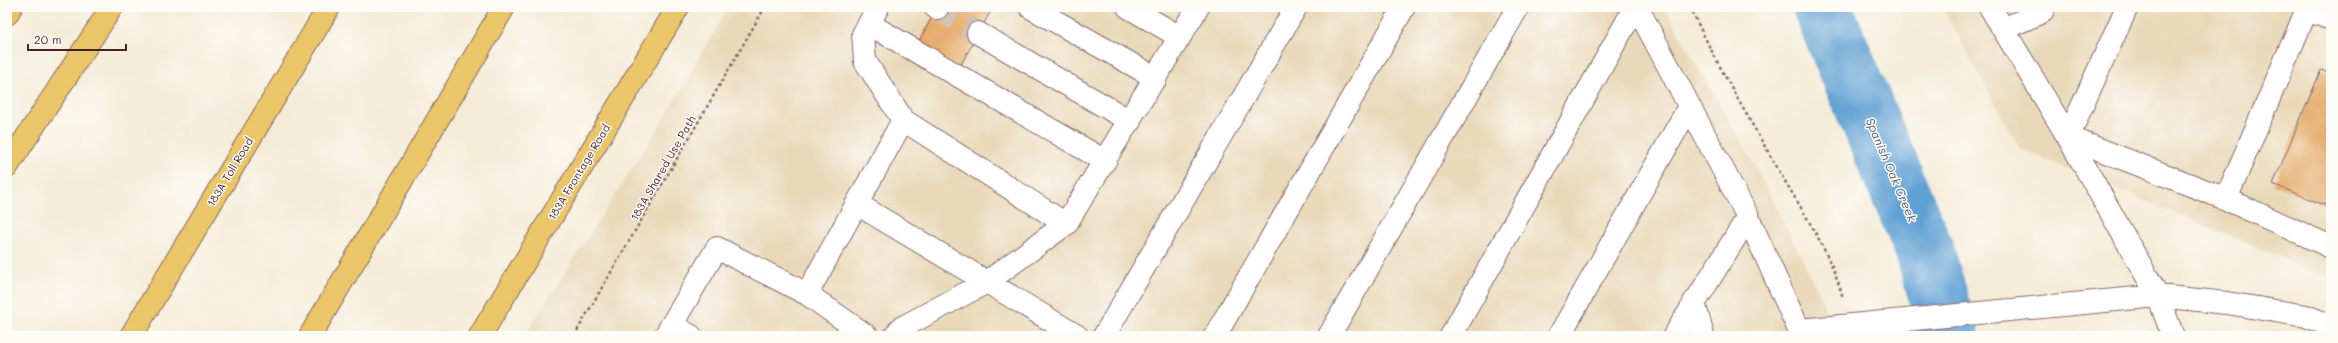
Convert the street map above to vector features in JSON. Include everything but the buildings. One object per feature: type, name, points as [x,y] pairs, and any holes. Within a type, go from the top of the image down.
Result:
[{"type":"main road","points":[[7,14],[11,7]]},
{"type":"main road","points":[[7,167],[112,7]]},
{"type":"main road","name":"183A Toll Road","points":[[131,336],[329,7]]},
{"type":"main road","points":[[310,336],[504,7]]},
{"type":"main road","name":"183A Frontage Road","points":[[480,336],[678,7]]},
{"type":"street","points":[[1030,7],[1156,78]]},
{"type":"street","points":[[1128,7],[1180,37]]},
{"type":"street","points":[[895,336],[901,328],[987,282],[1066,224],[1198,7]]},
{"type":"street","points":[[1104,336],[1296,7]]},
{"type":"street","points":[[1215,336],[1404,7]]},
{"type":"street","points":[[1329,336],[1518,7]]},
{"type":"street","points":[[1636,7],[1748,217],[1799,333],[1897,321],[2158,296],[2235,304],[2306,316],[2331,326]]},
{"type":"street","points":[[1451,336],[1636,7]]},
{"type":"street","points":[[1990,7],[2068,137],[2158,296],[2173,336]]},
{"type":"street","points":[[2003,29],[2042,12],[2044,7]]},
{"type":"street","points":[[2068,137],[2126,7]]},
{"type":"street","points":[[2226,199],[2308,8],[2331,19]]},
{"type":"street","points":[[1066,224],[903,120],[865,61],[863,34],[873,15],[1105,161]]},
{"type":"street","points":[[978,33],[1130,121]]},
{"type":"street","points":[[1559,336],[1689,107]]},
{"type":"street","points":[[807,294],[903,120]]},
{"type":"street","points":[[2068,137],[2226,199],[2331,247]]},
{"type":"street","points":[[857,204],[1077,336]]},
{"type":"street","points":[[1674,336],[1748,217]]},
{"type":"street","points":[[691,336],[668,330],[717,248],[807,294],[867,336]]},
{"type":"street","points":[[1694,302],[1703,336]]},
{"type":"path","name":"183A Shared Use Path","points":[[574,336],[765,7]]},
{"type":"path","points":[[1690,7],[1721,71],[1816,233],[1840,287],[1844,301]]},
{"type":"shaded area","points":[[728,7],[1664,7],[1755,166],[1822,298],[1831,336],[524,336],[664,119]]},
{"type":"shaded area","points":[[1942,7],[2331,7],[2331,278],[2020,149]]},
{"type":"waterway","name":"Spanish Oak Creek","points":[[1822,7],[1924,249],[1950,336]]},
{"type":"tunnel","points":[[937,8],[978,33]]}]
